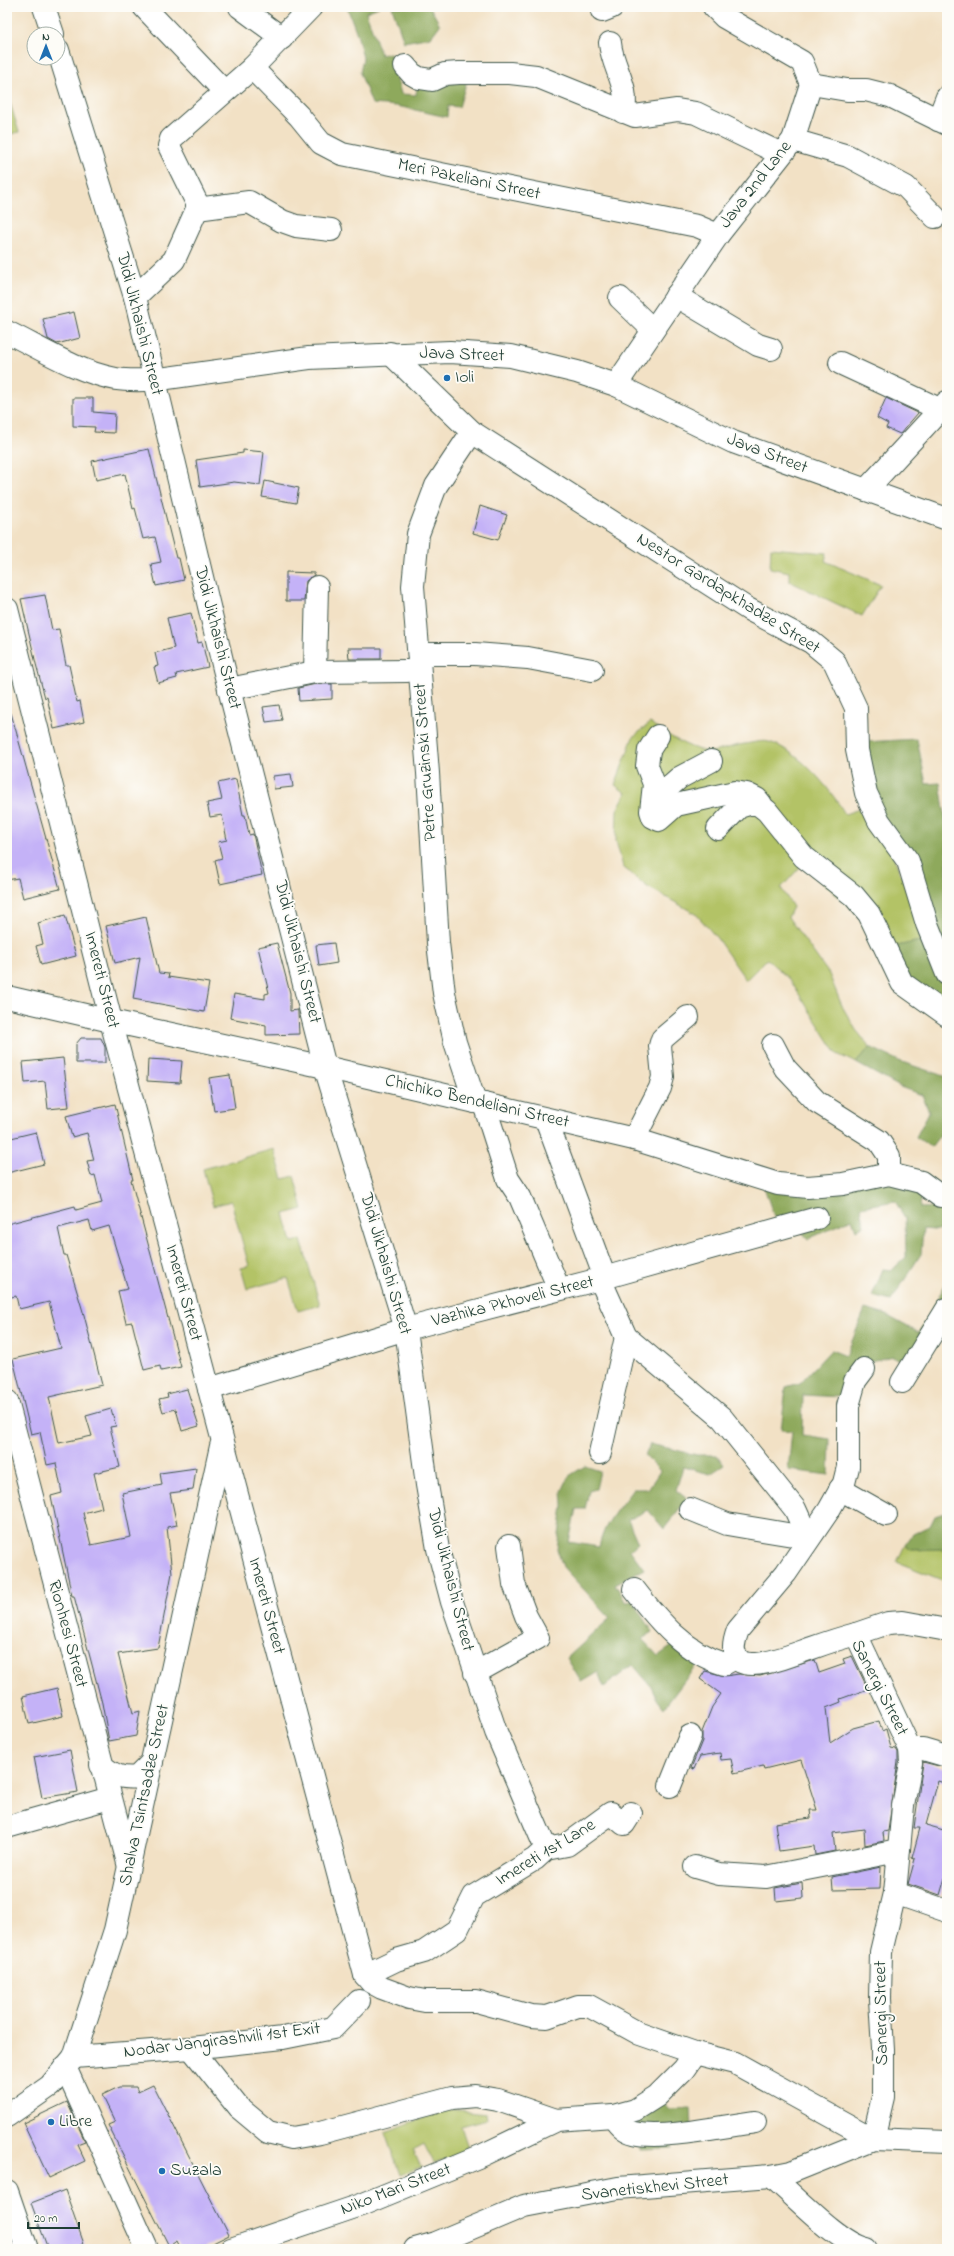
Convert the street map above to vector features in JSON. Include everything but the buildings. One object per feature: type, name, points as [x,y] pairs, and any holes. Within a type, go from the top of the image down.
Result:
[{"type":"street","points":[[44,7],[50,26]]},
{"type":"street","points":[[144,7],[224,91]]},
{"type":"street","points":[[240,7],[282,38]]},
{"type":"street","points":[[134,297],[174,260],[197,209],[197,203],[169,146],[171,140],[224,91],[252,68],[311,7]]},
{"type":"street","points":[[714,7],[724,17],[802,62],[811,84],[847,90],[866,90],[890,96],[943,122],[947,97]]},
{"type":"street","points":[[610,44],[611,55],[626,98],[623,112]]},
{"type":"street","name":"Didi Jikhaishi Street","points":[[63,66],[134,297],[229,689],[325,1067],[406,1329],[427,1485],[438,1549],[452,1602],[496,1732],[546,1848]]},
{"type":"street","points":[[405,66],[412,74],[432,80],[445,74],[459,73],[510,73],[536,76],[635,116],[677,110],[696,113],[787,147],[848,156],[906,187],[935,217]]},
{"type":"street","name":"Meri Pakeliani Street","points":[[252,68],[299,116],[321,143],[342,154],[697,226],[718,235]]},
{"type":"street","name":"Java 2nd Lane","points":[[616,385],[718,235],[787,147],[811,84]]},
{"type":"street","points":[[197,209],[249,202],[282,221],[296,226],[331,230]]},
{"type":"street","points":[[676,296],[758,345],[771,349]]},
{"type":"street","points":[[620,298],[654,330]]},
{"type":"street","name":"Java Street","points":[[7,332],[83,369],[116,379],[153,380],[309,358],[390,353],[450,352],[511,356],[577,372],[616,385],[733,442],[947,519]]},
{"type":"street","name":"Nestor Gardapkhadze Street","points":[[390,353],[472,432],[748,609],[811,642],[834,661],[856,708],[857,750],[866,793],[879,821],[908,861],[928,924],[947,974]]},
{"type":"street","points":[[840,363],[943,405],[866,490]]},
{"type":"street","name":"Petre Gruzinski Street","points":[[472,432],[436,486],[418,534],[413,586],[413,662],[428,773],[438,944],[444,993],[455,1042],[508,1179],[520,1197],[559,1289]]},
{"type":"street","points":[[315,672],[317,588]]},
{"type":"street","name":"Imereti Street","points":[[7,609],[111,1021],[365,1975]]},
{"type":"street","points":[[229,689],[293,675],[475,654],[528,658],[592,670]]},
{"type":"street","points":[[658,736],[650,750],[647,766],[654,784],[651,811],[653,817],[659,820],[676,805],[735,792],[747,794],[757,799],[804,857],[854,896],[869,914],[902,983],[947,1015]]},
{"type":"street","points":[[653,801],[679,778],[711,761]]},
{"type":"street","points":[[718,829],[739,807],[749,804],[758,804],[767,812]]},
{"type":"street","name":"Chichiko Bendeliani Street","points":[[7,997],[325,1067],[634,1138],[778,1184],[820,1186],[843,1184],[889,1174],[920,1182],[940,1196]]},
{"type":"street","points":[[634,1138],[660,1088],[663,1077],[660,1046],[662,1039],[688,1017]]},
{"type":"street","points":[[773,1045],[785,1068],[817,1102],[879,1141],[889,1156],[889,1174]]},
{"type":"street","points":[[546,1119],[602,1279],[626,1337],[722,1418],[795,1509],[804,1529],[805,1540]]},
{"type":"street","name":"Vazhika Pkhoveli Street","points":[[209,1389],[406,1329],[602,1279],[818,1218]]},
{"type":"street","points":[[902,1382],[947,1309]]},
{"type":"street","points":[[600,1453],[626,1337]]},
{"type":"street","points":[[634,1589],[659,1621],[697,1652],[707,1658],[724,1664],[737,1657],[734,1650],[738,1630],[786,1573],[805,1540],[829,1510],[840,1489],[848,1467],[848,1406],[855,1381],[864,1369]]},
{"type":"street","name":"Rionhesi Street","points":[[7,1401],[129,1866]]},
{"type":"street","name":"Shalva Tsintsadze Street","points":[[7,2116],[50,2086],[70,2062],[115,1930],[222,1442]]},
{"type":"street","points":[[840,1489],[886,1515]]},
{"type":"street","points":[[690,1509],[727,1524],[805,1540]]},
{"type":"street","points":[[475,1673],[538,1638],[526,1616],[514,1584],[509,1546]]},
{"type":"street","points":[[856,1634],[888,1623],[903,1622],[947,1630]]},
{"type":"street","name":"Sanergi Street","points":[[737,1657],[750,1665],[770,1663],[856,1634],[910,1749],[911,1763],[903,1806],[895,1893],[881,1952],[880,1999],[883,2050],[883,2097],[873,2139]]},
{"type":"street","points":[[670,1786],[690,1736]]},
{"type":"street","points":[[910,1749],[924,1749],[947,1756]]},
{"type":"street","points":[[102,1765],[118,1777],[126,1778],[137,1777],[152,1762]]},
{"type":"street","points":[[7,1827],[110,1798]]},
{"type":"street","name":"Imereti 1st Lane","points":[[365,1975],[396,1960],[424,1952],[457,1930],[474,1896],[535,1859],[546,1848],[567,1845],[611,1813],[624,1824],[630,1813]]},
{"type":"street","points":[[695,1867],[719,1874],[766,1877],[898,1851]]},
{"type":"street","points":[[895,1893],[947,1911]]},
{"type":"street","points":[[365,1975],[371,1982],[382,1988],[409,1998],[425,2001],[476,2001],[531,2016],[548,2016],[578,2006],[589,2006],[640,2034],[695,2053],[735,2063],[873,2139],[947,2142]]},
{"type":"street","name":"Nodar Jangirashvili 1st Exit","points":[[70,2062],[283,2038],[333,2028],[359,2001]]},
{"type":"street","points":[[191,2048],[238,2107],[268,2132],[292,2138],[320,2133],[452,2098],[474,2096],[498,2100],[556,2120],[613,2116],[635,2110],[657,2096],[684,2069],[695,2053]]},
{"type":"street","points":[[70,2062],[147,2249]]},
{"type":"street","points":[[613,2116],[621,2127],[633,2133],[654,2136],[755,2122]]},
{"type":"street","name":"Niko Mari Street","points":[[231,2249],[361,2205],[483,2155],[556,2120]]},
{"type":"street","name":"Svanetiskhevi Street","points":[[415,2249],[436,2243],[524,2206],[618,2188],[771,2176],[791,2172],[873,2139]]},
{"type":"street","points":[[771,2176],[838,2235],[859,2248],[866,2249]]},
{"type":"street","points":[[7,2191],[28,2249]]},
{"type":"green space","points":[[347,7],[379,7],[366,12],[381,55],[390,53],[401,94],[416,95],[417,86],[467,80],[459,107],[448,106],[447,117],[397,106],[372,104],[360,73],[363,58],[357,34]]},
{"type":"green space","points":[[392,7],[430,7],[440,25],[431,37],[404,42]]},
{"type":"green space","points":[[7,93],[19,132],[7,135]]},
{"type":"green space","points":[[771,548],[827,553],[825,561],[881,585],[862,616],[789,581],[789,572],[770,568]]},
{"type":"green space","points":[[650,723],[684,744],[707,752],[761,741],[767,741],[780,746],[791,753],[813,772],[831,793],[845,814],[859,809],[892,853],[909,894],[924,940],[893,947],[803,864],[781,888],[793,907],[788,917],[829,974],[842,1006],[856,1030],[870,1047],[856,1063],[837,1054],[790,980],[767,959],[746,980],[716,937],[696,914],[646,886],[623,867],[616,841],[617,810],[626,793],[615,785],[633,737]]},
{"type":"green space","points":[[917,739],[926,784],[940,783],[947,828],[947,963],[877,804],[864,742]]},
{"type":"green space","points":[[924,940],[947,980],[947,1010],[908,978],[893,947]]},
{"type":"green space","points":[[870,1047],[899,1061],[947,1077],[947,1126],[931,1147],[916,1137],[929,1112],[922,1095],[900,1087],[856,1063]]},
{"type":"green space","points":[[274,1149],[283,1179],[294,1176],[303,1209],[284,1214],[292,1242],[301,1240],[320,1305],[298,1311],[288,1278],[247,1289],[241,1268],[249,1266],[231,1201],[213,1206],[203,1169]]},
{"type":"green space","points":[[887,1182],[922,1193],[920,1208],[943,1207],[947,1201],[947,1316],[915,1369],[893,1356],[854,1365],[840,1397],[803,1395],[802,1435],[830,1439],[829,1475],[788,1470],[792,1431],[781,1430],[786,1387],[800,1383],[831,1350],[846,1356],[865,1309],[886,1315],[919,1333],[946,1283],[944,1231],[923,1229],[921,1254],[891,1301],[872,1296],[883,1269],[892,1270],[906,1257],[905,1218],[895,1201],[861,1207],[864,1225],[856,1230],[852,1219],[808,1239],[801,1231],[776,1223],[763,1184]]},
{"type":"green space","points":[[650,1444],[697,1455],[717,1455],[724,1465],[710,1474],[683,1467],[676,1490],[687,1499],[664,1529],[648,1510],[628,1520],[638,1543],[630,1550],[644,1569],[615,1584],[626,1602],[633,1601],[653,1632],[642,1639],[658,1656],[675,1644],[698,1663],[664,1708],[657,1699],[651,1686],[633,1665],[604,1687],[598,1672],[581,1682],[567,1658],[610,1618],[563,1567],[557,1549],[563,1506],[562,1491],[569,1476],[585,1466],[600,1471],[596,1489],[589,1491],[585,1509],[576,1509],[569,1542],[599,1547],[604,1530],[608,1523],[633,1489],[648,1489],[660,1471],[645,1456]]},
{"type":"green space","points":[[947,1512],[947,1552],[940,1549],[911,1550],[905,1545],[913,1534],[930,1526],[935,1516]]},
{"type":"green space","points":[[905,1545],[911,1550],[940,1549],[947,1552],[947,1582],[897,1562]]},
{"type":"green space","points":[[660,2099],[669,2109],[691,2108],[692,2129],[671,2130],[672,2149],[640,2150],[639,2117]]},
{"type":"green space","points":[[448,2109],[486,2113],[487,2119],[461,2126],[469,2151],[434,2164],[424,2144],[413,2150],[421,2167],[400,2175],[385,2132]]},
{"type":"place","name":"Ioli","points":[[447,378]]},
{"type":"place","name":"Libre","points":[[51,2122]]},
{"type":"place","name":"Suzala","points":[[162,2171]]}]
